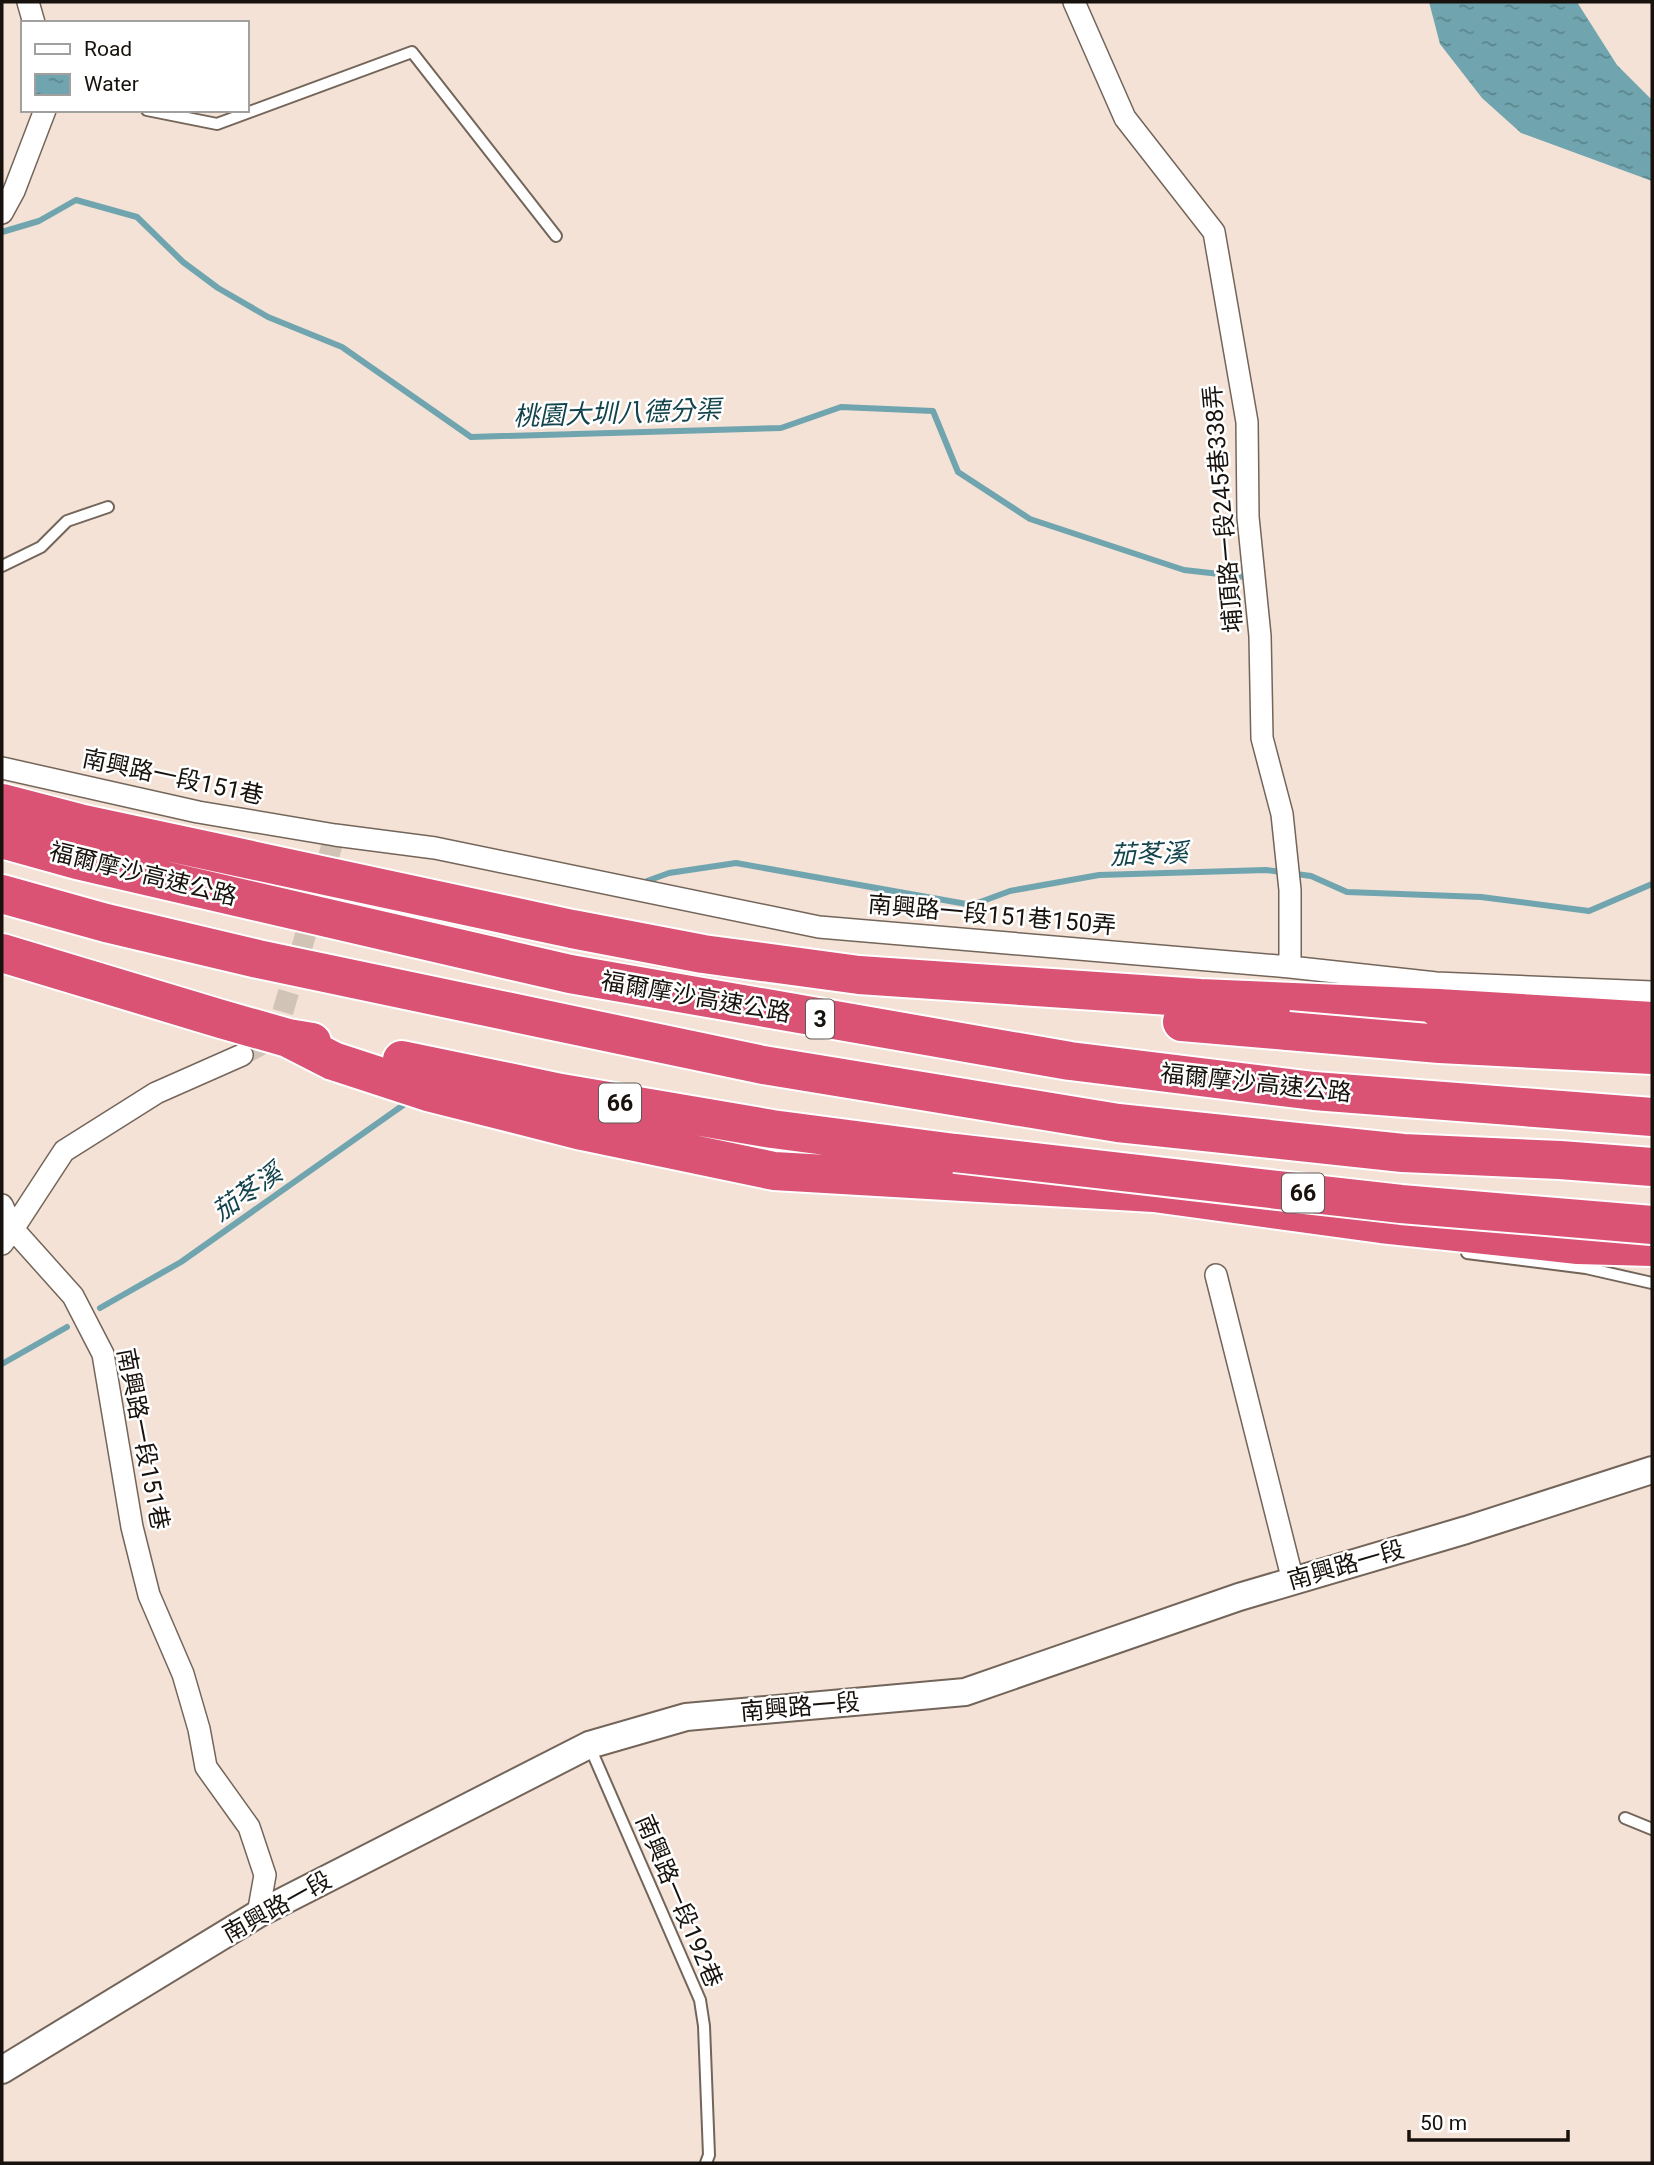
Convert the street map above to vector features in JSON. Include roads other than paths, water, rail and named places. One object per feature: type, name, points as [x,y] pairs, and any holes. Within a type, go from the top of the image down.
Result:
[{"type":"highway","points":[[2,803],[92,826],[572,929],[703,954],[859,975],[1041,1006],[1440,1044],[1652,1055]]},
{"type":"highway","name":"福爾摩沙高速公路","points":[[2,839],[77,860],[570,974],[824,1020],[1070,1061],[1301,1089],[1652,1117]]},
{"type":"highway","name":"福爾摩沙高速公路","points":[[2,894],[106,923],[258,959],[762,1065],[1118,1123],[1403,1153],[1652,1167]]},
{"type":"highway","points":[[2,953],[288,1038],[332,1061],[428,1092],[582,1131],[774,1171],[1154,1194],[1381,1224],[1578,1245],[1652,1258]]},
{"type":"highway","points":[[859,975],[1200,998],[1438,1008],[1652,1021]]},
{"type":"highway","name":"66","points":[[288,1038],[561,1093],[772,1129],[955,1153],[1401,1204],[1652,1225]]},
{"type":"highway","points":[[1578,1245],[1652,1247]]},
{"type":"street","points":[[28,2],[33,21]]},
{"type":"street","name":"埔頂路一段245巷338弄","points":[[1074,2],[1125,118],[1214,232],[1247,422],[1248,517],[1260,636],[1262,737],[1282,814],[1290,890],[1290,967]]},
{"type":"street","points":[[2,213],[14,191],[44,112]]},
{"type":"street","name":"南興路一段151巷","points":[[2,768],[198,812],[335,835]]},
{"type":"street","name":"南興路一段151巷150弄","points":[[335,835],[435,848],[819,927],[1290,967],[1436,983],[1652,992]]},
{"type":"street","points":[[7,1236],[64,1151],[156,1093],[242,1055]]},
{"type":"street","name":"南興路一段151巷","points":[[2,1205],[7,1236],[73,1296],[103,1354],[132,1527],[149,1595],[183,1674],[199,1728],[206,1767],[249,1827],[265,1875],[258,1914]]},
{"type":"street","points":[[1216,1275],[1293,1581]]},
{"type":"street","name":"南興路一段","points":[[2,2070],[258,1914],[589,1745],[686,1717],[965,1692],[1239,1597],[1466,1530],[1652,1470]]},
{"type":"lane","points":[[156,112],[217,124],[412,52],[556,236]]},
{"type":"lane","points":[[2,566],[41,547],[66,522],[108,506]]},
{"type":"lane","points":[[1467,1252],[1586,1268],[1652,1283]]},
{"type":"lane","name":"南興路一段192巷","points":[[589,1745],[700,2000],[704,2026],[709,2155],[706,2163]]},
{"type":"lane","points":[[1625,1818],[1652,1829]]},
{"type":"water","points":[[1429,2],[1577,2],[1617,65],[1652,100],[1652,181],[1521,133],[1482,98],[1440,44]]},
{"type":"waterway","name":"桃園大圳八德分渠","points":[[2,232],[39,221],[76,200],[137,217],[183,262],[218,288],[268,317],[342,347],[471,437],[781,428],[841,407],[933,411],[958,472],[1030,519],[1184,570],[1246,577]]},
{"type":"waterway","name":"茄苳溪","points":[[647,881],[669,873],[736,863],[972,905],[1010,891],[1099,875],[1266,870],[1311,876],[1347,892],[1481,897],[1589,911],[1652,884]]},
{"type":"waterway","name":"茄苳溪","points":[[100,1308],[181,1262],[409,1101]]},
{"type":"waterway","name":"茄苳溪","points":[[2,1364],[67,1327]]},
{"type":"tunnel","points":[[242,1055],[259,1046],[278,1028],[335,835]]}]
